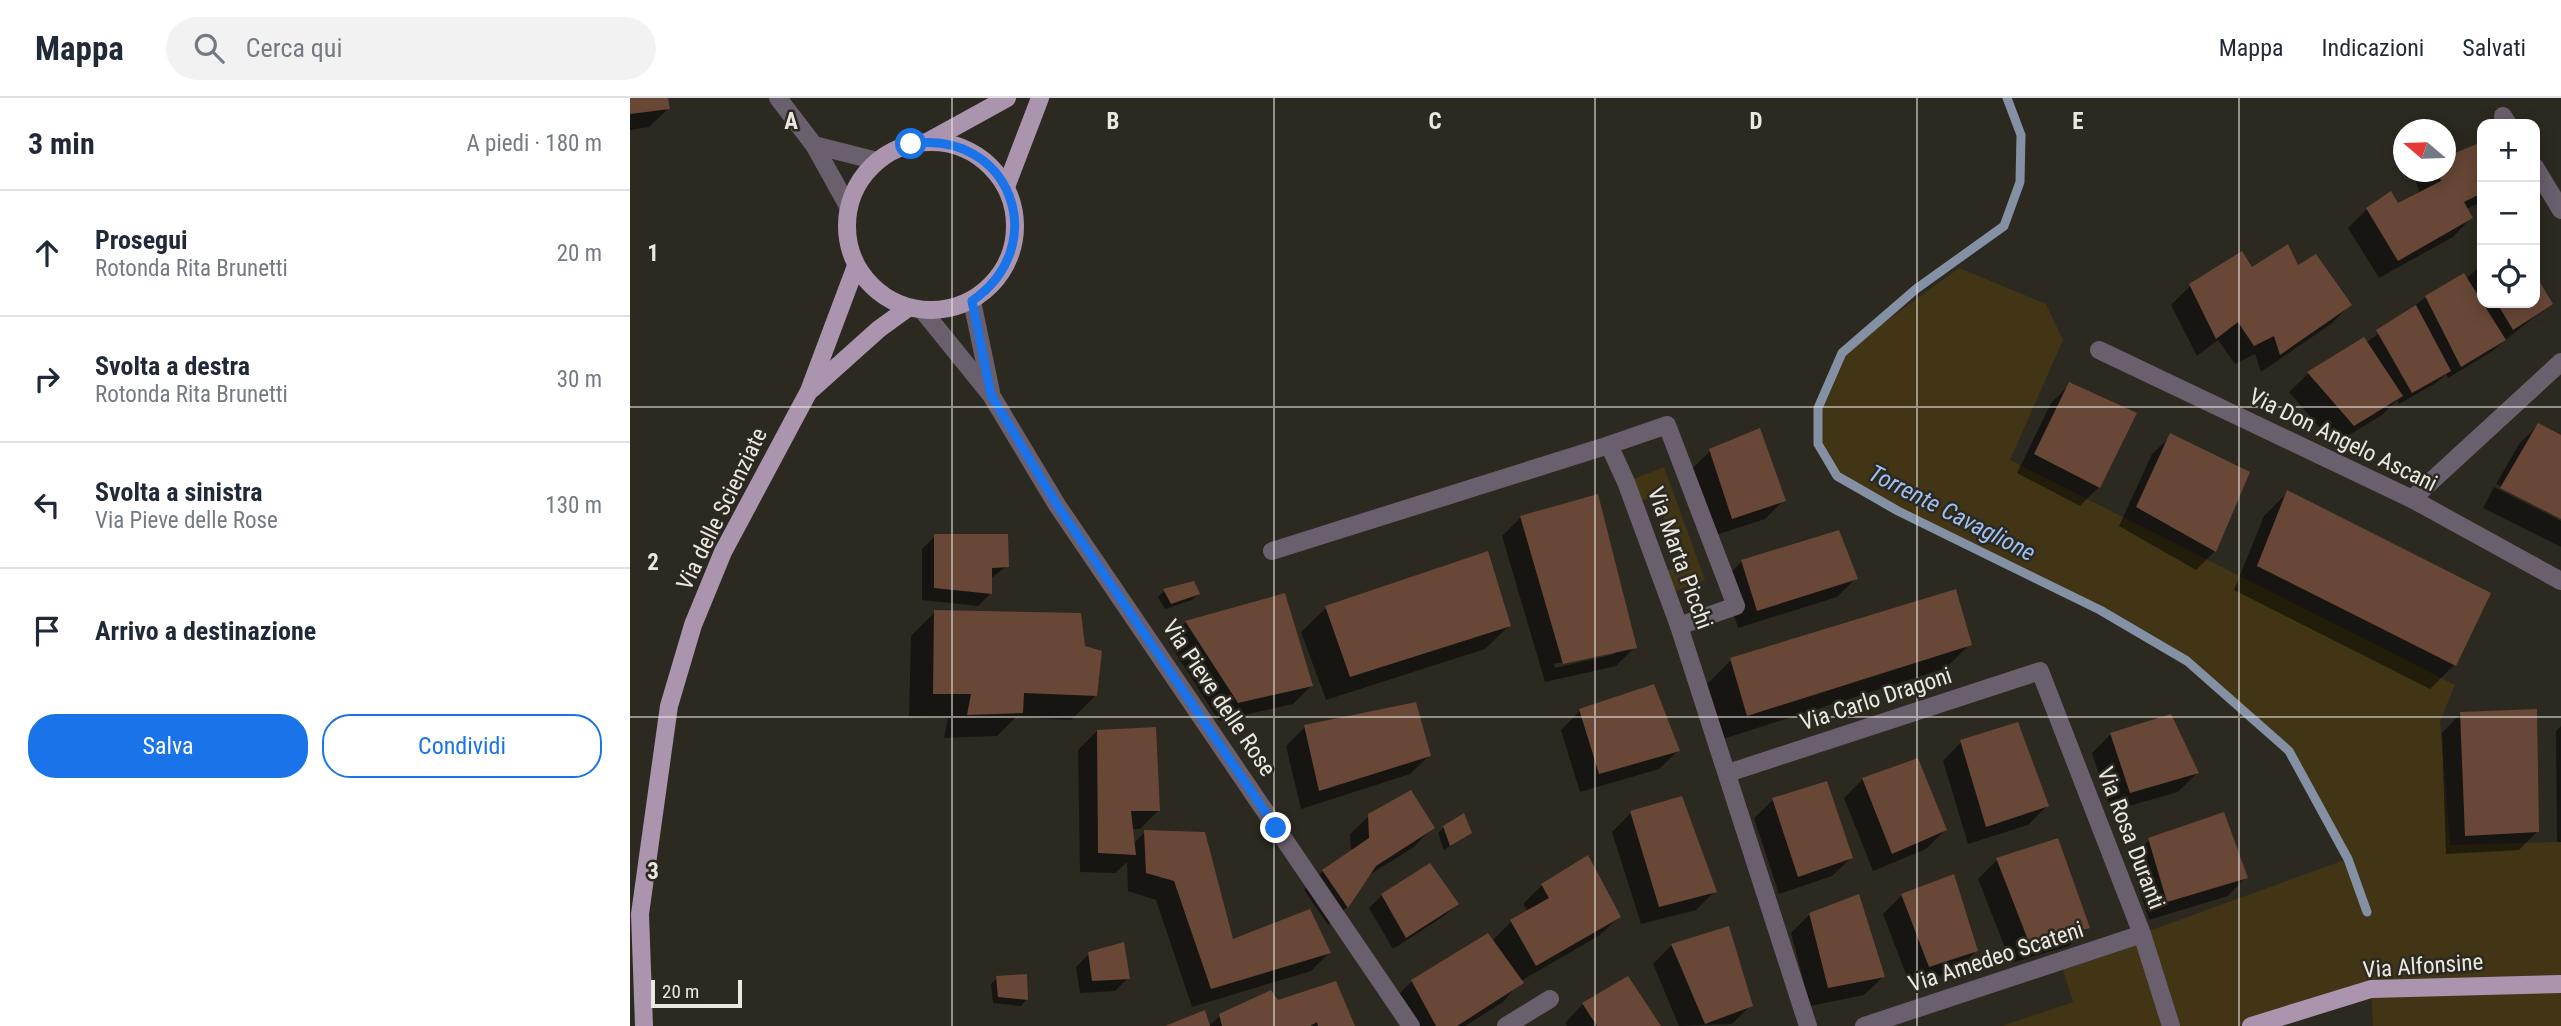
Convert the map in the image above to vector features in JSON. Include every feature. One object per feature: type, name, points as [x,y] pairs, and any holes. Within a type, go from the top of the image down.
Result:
[{"type":"main road","points":[[929,141],[958,147],[979,158],[995,171],[1006,187],[1016,226],[1009,260],[986,291],[972,301],[953,308],[915,309],[871,286],[856,266],[847,237],[849,208],[860,180],[877,161],[902,147],[929,141],[1007,98]]},
{"type":"main road","points":[[1006,187],[1040,98]]},
{"type":"main road","name":"Via delle Scienziate","points":[[644,1026],[640,914],[669,706],[693,625],[723,552],[809,391],[856,266]]},
{"type":"main road","name":"Via delle Scienziate","points":[[809,391],[871,336],[915,309]]},
{"type":"main road","name":"Via Alfonsine","points":[[2251,1026],[2371,989],[2561,984]]},
{"type":"street","points":[[778,98],[814,145],[849,208]]},
{"type":"street","points":[[814,145],[877,161]]},
{"type":"street","points":[[2540,175],[2561,210]]},
{"type":"street","name":"Via Pieve delle Rose","points":[[972,301],[991,395]]},
{"type":"street","name":"Via Pieve delle Rose","points":[[915,309],[991,395],[1057,505],[1411,1026]]},
{"type":"street","name":"Via Don Angelo Ascani","points":[[2099,350],[2412,499],[2561,580]]},
{"type":"street","points":[[2412,499],[2561,362]]},
{"type":"street","points":[[1272,551],[1667,425],[1736,606],[1679,626]]},
{"type":"street","name":"Via Marta Picchi","points":[[1609,445],[1626,482],[1679,626],[1808,1026]]},
{"type":"street","name":"Via Carlo Dragoni","points":[[1728,773],[2040,671]]},
{"type":"street","name":"Via Rosa Duranti","points":[[2040,671],[2142,934],[2171,1026]]},
{"type":"street","name":"Via Amedeo Scateni","points":[[1864,1026],[2142,934]]},
{"type":"street","points":[[1506,1026],[1550,999]]},
{"type":"shaded area","points":[[1959,268],[2046,304],[2063,340],[2010,460],[2455,685],[2440,721],[2450,845],[2561,842],[2561,1026],[2373,1026],[2371,990],[2251,1026],[2001,1026],[2073,1002],[2061,963],[2347,859],[2289,751],[2187,661],[2100,610],[1898,511],[1837,476],[1818,444],[1818,408],[1842,353]]},
{"type":"shaded area","points":[[1664,467],[1705,580],[1668,594],[1659,573],[1682,566],[1656,496],[1634,503],[1626,482]]},
{"type":"building","points":[[630,98],[668,98],[670,109],[630,114]]},
{"type":"building","points":[[2477,144],[2477,196],[2464,202],[2473,218],[2398,261],[2366,208],[2391,191],[2398,203],[2439,182],[2456,182],[2456,153]]},
{"type":"building","points":[[2288,244],[2298,265],[2316,254],[2352,305],[2280,355],[2274,336],[2254,346],[2238,322],[2216,339],[2189,284],[2242,251],[2252,267]]},
{"type":"building","points":[[2464,273],[2477,294],[2477,308],[2486,308],[2506,340],[2461,367],[2425,296]]},
{"type":"building","points":[[2540,282],[2553,304],[2513,330],[2500,308],[2540,308]]},
{"type":"building","points":[[2416,305],[2451,371],[2412,393],[2376,330]]},
{"type":"building","points":[[2364,337],[2403,396],[2354,426],[2307,372]]},
{"type":"building","points":[[2069,382],[2137,413],[2100,488],[2034,454]]},
{"type":"building","points":[[2538,423],[2561,435],[2561,519],[2500,488]]},
{"type":"building","points":[[1760,428],[1786,501],[1732,519],[1709,449]]},
{"type":"building","points":[[2170,433],[2250,472],[2216,552],[2136,507]]},
{"type":"building","points":[[2287,490],[2491,593],[2456,666],[2257,566]]},
{"type":"building","points":[[1598,494],[1637,648],[1563,664],[1520,516]]},
{"type":"building","points":[[1839,530],[1858,579],[1757,611],[1741,560]]},
{"type":"building","points":[[934,534],[1008,534],[1009,567],[992,568],[992,594],[934,588]]},
{"type":"building","points":[[1488,551],[1511,626],[1350,677],[1325,606]]},
{"type":"building","points":[[1194,581],[1200,594],[1171,604],[1163,589]]},
{"type":"building","points":[[1956,589],[1972,645],[1747,716],[1730,658]]},
{"type":"building","points":[[1285,593],[1313,686],[1238,703],[1185,621]]},
{"type":"building","points":[[934,610],[1081,613],[1085,646],[1102,651],[1097,696],[1024,693],[1023,713],[967,715],[971,694],[933,694]]},
{"type":"building","points":[[1654,684],[1680,751],[1599,774],[1579,709]]},
{"type":"building","points":[[1416,702],[1431,756],[1319,791],[1304,725]]},
{"type":"building","points":[[2537,709],[2539,832],[2465,836],[2460,712]]},
{"type":"building","points":[[2171,714],[2199,773],[2130,793],[2110,733]]},
{"type":"building","points":[[2018,722],[2049,806],[1986,827],[1960,740]]},
{"type":"building","points":[[1156,727],[1160,811],[1131,811],[1136,855],[1098,853],[1097,730]]},
{"type":"building","points":[[1918,758],[1947,830],[1892,854],[1862,778]]},
{"type":"building","points":[[1827,781],[1853,858],[1798,877],[1772,798]]},
{"type":"building","points":[[1411,790],[1435,828],[1376,866],[1348,908],[1322,870],[1369,838],[1368,814]]},
{"type":"building","points":[[1682,796],[1717,892],[1659,907],[1630,811]]},
{"type":"building","points":[[2224,812],[2248,878],[2167,902],[2148,838]]},
{"type":"building","points":[[1464,813],[1472,833],[1450,846],[1443,826]]},
{"type":"building","points":[[1144,830],[1205,832],[1233,939],[1310,909],[1331,953],[1211,989],[1174,881],[1146,873]]},
{"type":"building","points":[[2058,838],[2090,928],[2030,945],[1996,858]]},
{"type":"building","points":[[1588,855],[1621,917],[1536,966],[1510,920],[1549,898],[1541,884]]},
{"type":"building","points":[[1430,863],[1459,904],[1406,938],[1381,894]]},
{"type":"building","points":[[1954,874],[1978,951],[1929,967],[1901,894]]},
{"type":"building","points":[[1859,894],[1885,977],[1828,988],[1809,913]]},
{"type":"building","points":[[1729,926],[1753,1006],[1705,1024],[1671,944]]},
{"type":"building","points":[[1488,933],[1524,983],[1457,1026],[1436,1026],[1411,980]]},
{"type":"building","points":[[1124,942],[1130,979],[1092,981],[1088,952]]},
{"type":"building","points":[[1027,974],[1028,1000],[998,997],[996,976]]},
{"type":"building","points":[[1628,976],[1661,1026],[1597,1026],[1582,1003]]},
{"type":"building","points":[[1336,981],[1355,1026],[1318,1026],[1317,1022],[1310,1026],[1222,1026],[1219,1014],[1271,990],[1278,1000]]},
{"type":"building","points":[[1205,1010],[1210,1026],[1165,1026]]},
{"type":"waterway","name":"Torrente Cavaglione","points":[[2007,98],[2021,135],[2020,182],[2004,226],[1916,289],[1842,353],[1818,408],[1818,444],[1837,476],[1898,511],[2100,610],[2187,661],[2289,751],[2348,859],[2367,912]]},
{"type":"route","points":[[911,144],[929,141],[958,147],[979,158],[995,171],[1006,187],[1011,197],[1016,226],[1009,260],[998,278],[972,301],[991,395],[1057,505],[1276,828]]}]
